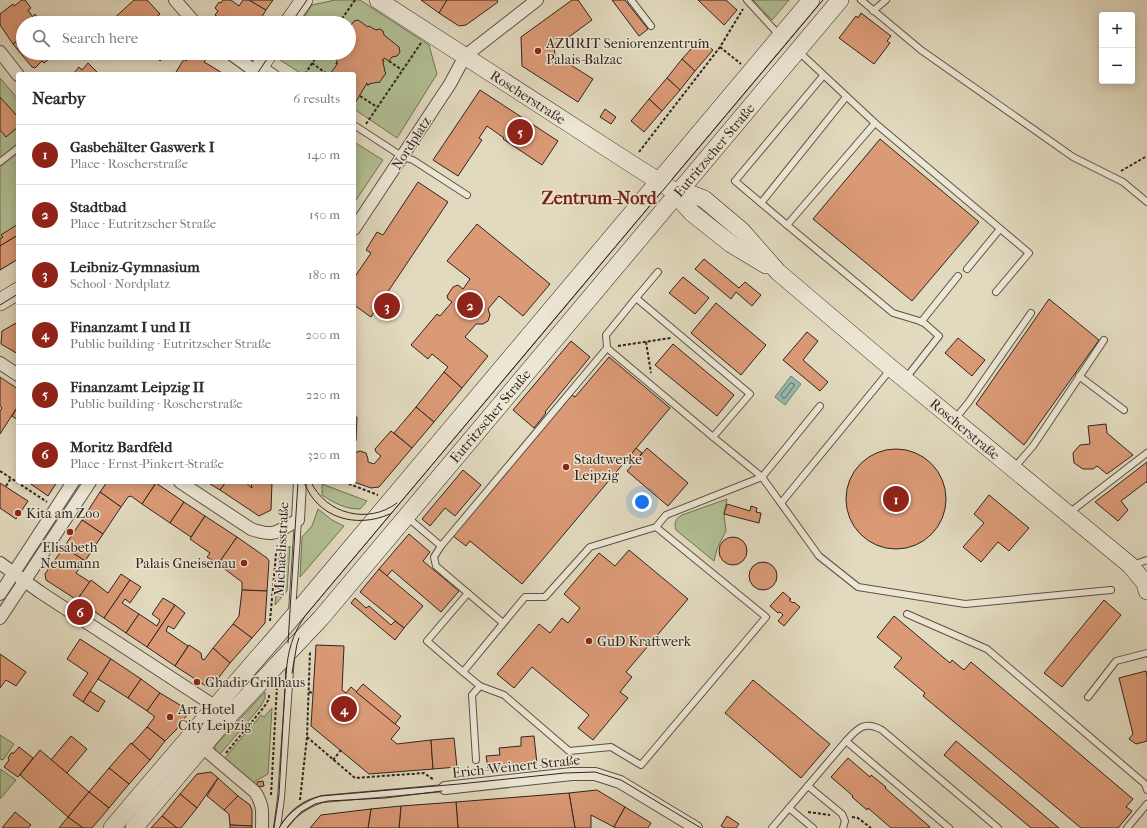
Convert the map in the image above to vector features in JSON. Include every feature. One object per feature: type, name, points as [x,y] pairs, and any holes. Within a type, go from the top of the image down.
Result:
[{"type":"main road","points":[[293,16],[304,0]]},
{"type":"main road","name":"Roscherstraße","points":[[378,0],[677,193],[691,194],[704,199],[742,231],[778,272],[891,368],[1130,565],[1145,583],[1147,591]]},
{"type":"main road","name":"Eutritzscher Straße","points":[[112,828],[197,727],[216,707],[811,0]]},
{"type":"main road","name":"Eutritzscher Straße","points":[[134,828],[225,720],[272,681],[291,650],[311,629],[840,0]]},
{"type":"main road","points":[[0,302],[16,292]]},
{"type":"street","points":[[174,0],[189,16]]},
{"type":"street","points":[[465,56],[537,0]]},
{"type":"street","points":[[0,52],[16,72]]},
{"type":"street","name":"Nordplatz","points":[[356,226],[452,81],[465,56]]},
{"type":"street","points":[[246,60],[260,66]]},
{"type":"street","points":[[0,363],[16,374]]},
{"type":"street","points":[[0,594],[72,484]]},
{"type":"street","points":[[0,618],[89,484]]},
{"type":"street","points":[[183,484],[251,529],[262,533],[275,533],[298,520]]},
{"type":"street","name":"Michaelisstraße","points":[[298,520],[300,484]]},
{"type":"street","points":[[0,563],[216,707]]},
{"type":"street","points":[[202,747],[256,792],[261,801],[262,828]]},
{"type":"street","name":"Erich-Weinert-Straße","points":[[445,788],[565,775],[595,774],[620,782],[696,828]]},
{"type":"lane","points":[[631,0],[651,26]]},
{"type":"lane","points":[[748,0],[780,36]]},
{"type":"lane","points":[[861,0],[921,50],[1073,157],[1123,182],[1147,202]]},
{"type":"lane","points":[[874,10],[886,0]]},
{"type":"lane","points":[[797,51],[874,123],[1029,253],[996,292]]},
{"type":"lane","points":[[260,66],[272,72]]},
{"type":"lane","points":[[823,76],[735,181],[893,313],[921,322],[939,336],[905,379]]},
{"type":"lane","points":[[761,203],[846,97]]},
{"type":"lane","points":[[787,225],[874,123]]},
{"type":"lane","points":[[356,126],[403,157],[413,160],[467,195]]},
{"type":"lane","points":[[0,162],[16,150]]},
{"type":"lane","points":[[967,269],[1000,229]]},
{"type":"lane","points":[[503,623],[436,566],[434,557],[441,546],[607,348],[606,335],[658,272]]},
{"type":"lane","points":[[921,322],[958,276]]},
{"type":"lane","points":[[636,298],[750,394],[713,437]]},
{"type":"lane","points":[[954,420],[968,403],[1031,313]]},
{"type":"lane","points":[[1014,469],[1033,446],[1104,340]]},
{"type":"lane","points":[[607,348],[762,477],[820,556],[858,587],[965,604],[1111,590]]},
{"type":"lane","points":[[781,504],[891,368]]},
{"type":"lane","points":[[1079,376],[1124,410]]},
{"type":"lane","points":[[463,672],[525,597],[545,597],[590,547],[656,527],[666,515],[762,477],[820,406]]},
{"type":"lane","points":[[1068,514],[1147,453]]},
{"type":"lane","points":[[406,516],[441,546]]},
{"type":"lane","name":"Michaelisstraße","points":[[291,618],[298,520]]},
{"type":"lane","points":[[468,592],[426,641],[480,686],[504,696],[569,751],[611,747],[641,765],[766,617],[656,527]]},
{"type":"lane","points":[[1130,565],[1147,560]]},
{"type":"lane","points":[[907,614],[987,649],[1146,785]]},
{"type":"lane","points":[[277,828],[281,798],[291,650]]},
{"type":"lane","points":[[1088,696],[1116,661],[1147,653]]},
{"type":"lane","points":[[476,760],[472,695],[480,686]]},
{"type":"lane","points":[[772,828],[855,731],[864,726],[876,727],[882,730],[998,828]]},
{"type":"lane","points":[[846,742],[949,828]]},
{"type":"lane","points":[[808,786],[842,814],[845,821],[843,828]]},
{"type":"lane","points":[[283,828],[296,812],[306,805],[322,799],[445,788]]},
{"type":"lane","points":[[1128,828],[1147,804]]},
{"type":"lane","points":[[789,808],[813,828]]},
{"type":"path","points":[[344,16],[355,0]]},
{"type":"path","points":[[630,164],[720,47],[748,0]]},
{"type":"path","points":[[362,130],[428,33]]},
{"type":"path","points":[[720,47],[743,65]]},
{"type":"path","points":[[305,72],[314,60]]},
{"type":"path","points":[[389,61],[402,70]]},
{"type":"path","points":[[312,63],[324,72]]},
{"type":"path","points":[[360,96],[377,107]]},
{"type":"path","points":[[1111,176],[1147,156]]},
{"type":"path","points":[[607,348],[682,336]]},
{"type":"path","points":[[646,342],[651,372],[656,376]]},
{"type":"path","points":[[0,471],[16,481]]},
{"type":"path","points":[[6,486],[11,478]]},
{"type":"path","points":[[20,484],[56,508]]},
{"type":"path","points":[[350,484],[380,495]]},
{"type":"path","name":"Michaelisstraße","points":[[270,623],[276,554],[284,541]]},
{"type":"path","points":[[296,812],[300,799],[307,737],[311,629]]},
{"type":"path","points":[[218,761],[253,722],[269,699],[272,681]]},
{"type":"path","points":[[271,788],[272,681]]},
{"type":"path","points":[[309,692],[313,693]]},
{"type":"path","points":[[307,737],[355,778],[424,773],[445,788]]},
{"type":"path","points":[[333,760],[340,750]]},
{"type":"green space","points":[[335,0],[360,0],[429,45],[437,74],[397,138],[356,110],[356,72],[299,72],[280,60],[356,60],[356,16],[305,16],[312,5]]},
{"type":"green space","points":[[753,0],[789,0],[772,20]]},
{"type":"green space","points":[[0,78],[16,97],[16,260],[0,270]]},
{"type":"green space","points":[[356,143],[383,160],[356,200]]},
{"type":"green space","points":[[322,484],[367,501],[360,509],[340,505],[322,495]]},
{"type":"green space","points":[[727,499],[724,514],[726,531],[717,549],[714,561],[676,530],[675,523],[676,520],[682,515]]},
{"type":"green space","points":[[318,509],[332,520],[344,526],[300,577],[302,537],[312,526]]},
{"type":"green space","points":[[290,546],[287,591],[275,605],[279,556]]},
{"type":"green space","points":[[265,692],[265,698],[261,706],[218,755],[216,753],[215,746]]},
{"type":"green space","points":[[272,708],[268,774],[252,783],[224,759],[261,715],[264,717]]},
{"type":"green space","points":[[0,735],[14,744],[3,760],[0,759]]},
{"type":"green space","points":[[0,769],[16,780],[0,799]]},
{"type":"water","points":[[791,376],[801,384],[785,405],[775,397]]},
{"type":"building","points":[[22,0],[25,0],[31,8],[28,10],[32,16],[16,16],[16,42],[13,44],[0,25],[0,14],[13,4],[14,6]]},
{"type":"building","points":[[134,0],[147,0],[160,14],[158,16],[117,16]]},
{"type":"building","points":[[223,0],[231,0],[239,6],[243,0],[249,0],[266,10],[262,16],[216,16],[215,15],[218,11],[215,8],[219,2],[221,3]]},
{"type":"building","points":[[249,0],[273,0],[266,10]]},
{"type":"building","points":[[421,0],[447,0],[439,13]]},
{"type":"building","points":[[447,0],[497,0],[498,2],[466,25],[459,26],[439,13]]},
{"type":"building","name":"AZURIT Seniorenzentrum Palais-Balzac","points":[[572,0],[578,0],[592,20],[554,46],[555,56],[593,79],[578,102],[522,66],[521,37]]},
{"type":"building","points":[[612,0],[625,0],[648,29],[639,36]]},
{"type":"building","points":[[698,0],[726,0],[737,10],[724,25]]},
{"type":"building","points":[[861,13],[891,36],[887,41],[890,43],[874,64],[839,38],[856,16],[858,18]]},
{"type":"building","points":[[356,20],[358,20],[368,27],[369,26],[376,30],[380,29],[383,31],[384,35],[399,47],[400,52],[389,61],[384,58],[382,61],[383,60],[384,62],[386,73],[379,83],[367,85],[367,83],[356,102],[356,72],[331,72],[338,63],[336,64],[337,60],[356,60]]},
{"type":"building","points":[[700,39],[713,50],[695,71],[682,59]]},
{"type":"building","points":[[682,59],[695,71],[680,90],[667,78]]},
{"type":"building","points":[[26,60],[48,60],[44,63],[42,61],[35,68],[32,67]]},
{"type":"building","points":[[183,60],[206,60],[204,62],[221,72],[176,72]]},
{"type":"building","points":[[88,63],[97,72],[75,72],[79,67],[82,70]]},
{"type":"building","points":[[667,78],[680,90],[662,111],[649,99]]},
{"type":"building","points":[[480,90],[558,141],[542,165],[503,139],[504,138],[487,126],[479,138],[482,140],[458,176],[433,160]]},
{"type":"building","points":[[0,97],[16,115],[16,129],[6,137],[0,130]]},
{"type":"building","points":[[649,99],[662,111],[644,132],[631,121]]},
{"type":"building","points":[[605,109],[616,117],[611,124],[600,117]]},
{"type":"building","points":[[880,139],[979,222],[912,301],[813,219]]},
{"type":"building","points":[[418,182],[448,202],[371,317],[356,306],[356,275],[371,253],[366,250],[377,232],[383,235]]},
{"type":"building","points":[[477,224],[550,284],[523,316],[499,296],[488,309],[490,315],[488,321],[483,324],[476,324],[465,337],[488,356],[462,388],[444,372],[448,367],[432,354],[428,359],[411,345],[437,314],[440,316],[452,302],[447,296],[453,287],[458,285],[463,289],[470,279],[447,261]]},
{"type":"building","points":[[16,225],[16,236],[0,246],[0,239],[3,237],[1,235]]},
{"type":"building","points":[[16,236],[16,260],[0,270],[0,246]]},
{"type":"building","points":[[704,259],[739,288],[745,282],[761,295],[752,306],[736,292],[731,299],[695,269]]},
{"type":"building","points":[[683,277],[709,298],[695,314],[669,293]]},
{"type":"building","points":[[1049,299],[1099,340],[1024,445],[976,404]]},
{"type":"building","points":[[716,303],[766,345],[741,375],[691,333]]},
{"type":"building","points":[[16,323],[16,353],[1,344],[2,331]]},
{"type":"building","points":[[807,332],[818,341],[803,360],[828,382],[820,391],[783,360]]},
{"type":"building","points":[[958,338],[985,360],[972,376],[945,353]]},
{"type":"building","points":[[571,341],[590,357],[545,412],[546,413],[534,428],[513,410]]},
{"type":"building","points":[[673,344],[734,395],[717,416],[655,365]]},
{"type":"building","name":"Stadtwerke Leipzig","points":[[609,357],[670,408],[522,584],[470,541],[466,546],[453,536],[572,395],[575,397]]},
{"type":"building","points":[[444,372],[462,388],[434,422],[416,407]]},
{"type":"building","points":[[0,377],[16,388],[16,409],[0,434],[0,411],[2,408],[0,406]]},
{"type":"building","points":[[416,407],[434,422],[412,448],[394,433]]},
{"type":"building","points":[[16,409],[16,419],[12,416]]},
{"type":"building","points":[[356,417],[357,417],[356,441]]},
{"type":"building","points":[[1106,424],[1107,433],[1133,455],[1107,474],[1097,466],[1093,469],[1083,469],[1074,463],[1073,453],[1080,445],[1090,444],[1088,426]]},
{"type":"building","points":[[391,431],[412,448],[379,487],[371,488],[356,483],[356,452],[360,451],[366,453],[368,462],[374,464],[381,456],[375,449]]},
{"type":"building","points":[[636,448],[642,453],[632,464],[627,460]]},
{"type":"building","points":[[647,448],[688,483],[668,506],[627,471]]},
{"type":"building","points":[[896,449],[906,450],[924,457],[938,471],[945,489],[945,509],[938,527],[924,541],[906,548],[896,549],[886,548],[868,541],[854,527],[847,509],[846,499],[847,489],[854,471],[868,457],[886,450]]},
{"type":"building","points":[[1147,462],[1147,483],[1146,482],[1121,501],[1128,510],[1118,521],[1095,502]]},
{"type":"building","points":[[463,470],[481,485],[455,516],[445,508],[430,526],[422,519]]},
{"type":"building","points":[[0,483],[28,501],[16,519],[0,508]]},
{"type":"building","points":[[31,484],[56,484],[48,496]]},
{"type":"building","points":[[106,484],[155,484],[142,504],[131,496],[128,497],[121,507],[100,492]]},
{"type":"building","points":[[155,484],[184,502],[170,523],[142,504]]},
{"type":"building","points":[[210,484],[224,484],[220,490]]},
{"type":"building","points":[[224,484],[247,484],[252,488],[251,484],[272,484],[271,510],[259,516],[220,490]]},
{"type":"building","points":[[100,492],[121,507],[103,534],[82,520]]},
{"type":"building","points":[[989,495],[1029,528],[1009,551],[998,542],[981,562],[963,547],[984,523],[974,514]]},
{"type":"building","points":[[184,502],[205,516],[191,537],[170,523]]},
{"type":"building","points":[[727,504],[750,511],[751,506],[757,508],[756,512],[761,513],[759,523],[724,514]]},
{"type":"building","points":[[205,516],[237,537],[218,564],[207,557],[210,553],[190,539]]},
{"type":"building","points":[[82,520],[103,534],[85,561],[64,547]]},
{"type":"building","points":[[409,534],[430,552],[423,561],[459,591],[441,612],[392,570],[387,576],[379,569]]},
{"type":"building","name":"Palais Gneisenau","points":[[237,537],[269,561],[267,591],[242,590],[242,582],[218,564]]},
{"type":"building","points":[[733,537],[743,541],[747,551],[743,561],[733,565],[723,561],[719,551],[723,541]]},
{"type":"building","points":[[64,547],[85,561],[76,573],[90,582],[77,600],[46,580],[45,574]]},
{"type":"building","name":"GuD Kraftwerk","points":[[629,550],[688,599],[626,672],[632,677],[620,692],[628,698],[593,740],[578,728],[589,715],[532,667],[514,688],[497,674],[539,624],[550,633],[562,618],[568,623],[580,608],[564,594],[599,553],[615,566]]},
{"type":"building","points":[[763,562],[773,566],[777,576],[773,586],[763,590],[753,586],[749,576],[753,566]]},
{"type":"building","points":[[379,569],[423,606],[404,628],[360,592]]},
{"type":"building","points":[[121,574],[130,580],[104,618],[77,600],[91,580],[108,593]]},
{"type":"building","points":[[130,580],[141,587],[130,603],[125,599],[122,603],[139,614],[126,633],[104,618]]},
{"type":"building","points":[[242,590],[267,591],[265,623],[252,638],[233,624],[239,616]]},
{"type":"building","points":[[783,592],[791,599],[789,600],[800,607],[784,626],[778,621],[783,615],[780,612],[778,613],[770,606]]},
{"type":"building","points":[[163,598],[175,605],[147,647],[126,633],[139,614],[157,626],[160,620],[152,614]]},
{"type":"building","points":[[355,598],[366,608],[369,606],[391,625],[395,621],[404,628],[395,640],[351,603]]},
{"type":"building","points":[[1104,600],[1121,615],[1062,687],[1044,673]]},
{"type":"building","points":[[175,605],[185,613],[174,629],[168,626],[166,631],[188,646],[175,666],[147,647]]},
{"type":"building","points":[[894,616],[950,663],[952,660],[964,670],[971,662],[1133,799],[1126,807],[1132,811],[1118,828],[1081,828],[923,696],[925,693],[894,667],[902,658],[877,637]]},
{"type":"building","points":[[233,624],[252,638],[230,663],[213,648]]},
{"type":"building","points":[[80,639],[111,659],[83,702],[73,695],[88,673],[67,659]]},
{"type":"building","points":[[189,645],[201,653],[202,659],[204,660],[213,648],[230,663],[213,685],[206,686],[175,666]]},
{"type":"building","points":[[316,645],[344,646],[342,690],[346,693],[351,687],[400,728],[391,739],[397,744],[431,740],[433,769],[369,774],[311,726]]},
{"type":"building","points":[[0,654],[26,672],[16,686],[6,680],[0,688]]},
{"type":"building","points":[[111,659],[141,679],[128,698],[98,679]]},
{"type":"building","points":[[1146,671],[1147,741],[1136,744],[1129,739],[1133,734],[1119,678]]},
{"type":"building","points":[[141,679],[160,693],[147,711],[128,698]]},
{"type":"building","points":[[753,680],[830,744],[801,778],[725,713]]},
{"type":"building","points":[[363,684],[401,716],[395,724],[356,692]]},
{"type":"building","points":[[90,691],[105,701],[98,712],[83,702]]},
{"type":"building","name":"Art Hotel City Leipzig","points":[[160,693],[190,711],[176,730],[165,741],[147,727],[154,716],[147,711]]},
{"type":"building","points":[[147,727],[165,741],[150,760],[132,744]]},
{"type":"building","points":[[71,736],[87,749],[67,773],[51,760]]},
{"type":"building","points":[[534,736],[537,764],[488,768],[486,756],[500,755],[499,748],[521,746],[521,737]]},
{"type":"building","points":[[454,738],[457,767],[433,769],[431,740]]},
{"type":"building","points":[[956,741],[1059,828],[1031,828],[944,755]]},
{"type":"building","points":[[131,743],[150,760],[129,784],[109,768]]},
{"type":"building","points":[[19,747],[33,758],[18,777],[4,767],[9,760],[8,758],[11,753],[14,753]]},
{"type":"building","points":[[40,750],[89,792],[68,817],[20,775]]},
{"type":"building","points":[[848,758],[870,777],[871,775],[886,787],[885,788],[930,827],[891,828],[868,808],[867,810],[831,777]]},
{"type":"building","points":[[109,768],[129,784],[109,808],[89,792]]},
{"type":"building","points":[[211,772],[218,778],[197,808],[180,794],[197,774]]},
{"type":"building","points":[[218,778],[238,796],[224,810],[207,796]]},
{"type":"building","points":[[263,781],[264,786],[257,787],[257,782]]},
{"type":"building","points":[[597,790],[625,807],[614,827],[591,815],[591,828],[575,828],[569,793]]},
{"type":"building","points":[[89,792],[109,808],[92,828],[83,828],[68,817]]},
{"type":"building","points":[[569,793],[575,828],[458,828],[456,802]]},
{"type":"building","points":[[180,794],[197,808],[181,828],[177,828],[162,816]]},
{"type":"building","points":[[238,796],[250,805],[252,810],[252,826],[230,825],[229,814],[224,810]]},
{"type":"building","points":[[456,802],[458,828],[399,828],[401,806]]},
{"type":"building","points":[[401,806],[399,828],[368,828],[371,809]]},
{"type":"building","points":[[625,807],[651,823],[648,828],[614,827]]},
{"type":"building","points":[[371,809],[368,828],[310,828],[321,815]]},
{"type":"building","points":[[15,812],[31,825],[28,828],[2,828]]},
{"type":"building","points":[[162,816],[177,828],[151,828]]},
{"type":"building","points":[[727,816],[739,824],[736,828],[725,828],[721,826]]},
{"type":"building","points":[[68,817],[83,828],[59,828]]},
{"type":"building","points":[[230,825],[252,826],[252,828],[230,828]]},
{"type":"tram line","points":[[296,16],[307,0]]},
{"type":"tram line","points":[[286,673],[291,643],[305,616],[823,0]]},
{"type":"tram line","points":[[258,72],[266,60]]},
{"type":"tram line","points":[[0,305],[16,295]]},
{"type":"tram line","points":[[288,643],[298,484]]},
{"type":"tram line","points":[[305,484],[310,494],[318,504],[328,512],[339,517],[351,520],[364,520],[390,514]]},
{"type":"tram line","points":[[312,484],[318,493],[327,502],[337,509],[349,513],[373,514],[386,510],[397,503]]},
{"type":"tram line","points":[[292,673],[299,638]]},
{"type":"tram line","points":[[274,828],[279,795],[286,669]]},
{"type":"tram line","points":[[279,828],[287,816],[302,803],[321,796],[565,773],[595,772],[621,780],[701,828]]},
{"type":"tram line","points":[[287,828],[301,812],[315,804],[328,801],[385,798],[442,791]]},
{"type":"place","name":"AZURIT Seniorenzentrum Palais-Balzac","points":[[538,51]]},
{"type":"place","name":"Finanzamt Leipzig II","points":[[520,132]]},
{"type":"place","name":"Stadtbad","points":[[470,305]]},
{"type":"place","name":"Leibniz-Gymnasium","points":[[387,306]]},
{"type":"place","name":"Stadtwerke Leipzig","points":[[566,467]]},
{"type":"place","name":"Gasbehälter Gaswerk I","points":[[896,499]]},
{"type":"place","name":"Kita am Zoo","points":[[18,513]]},
{"type":"place","name":"Elisabeth Neumann","points":[[70,532]]},
{"type":"place","name":"Palais Gneisenau","points":[[244,563]]},
{"type":"place","name":"Moritz Bardfeld","points":[[80,612]]},
{"type":"place","name":"GuD Kraftwerk","points":[[589,641]]},
{"type":"place","name":"Ghadir Grillhaus","points":[[197,682]]},
{"type":"place","name":"Finanzamt I und II","points":[[344,709]]},
{"type":"place","name":"Art Hotel City Leipzig","points":[[170,717]]},
{"type":"district","name":"Zentrum-Nord","points":[[599,198]]}]
